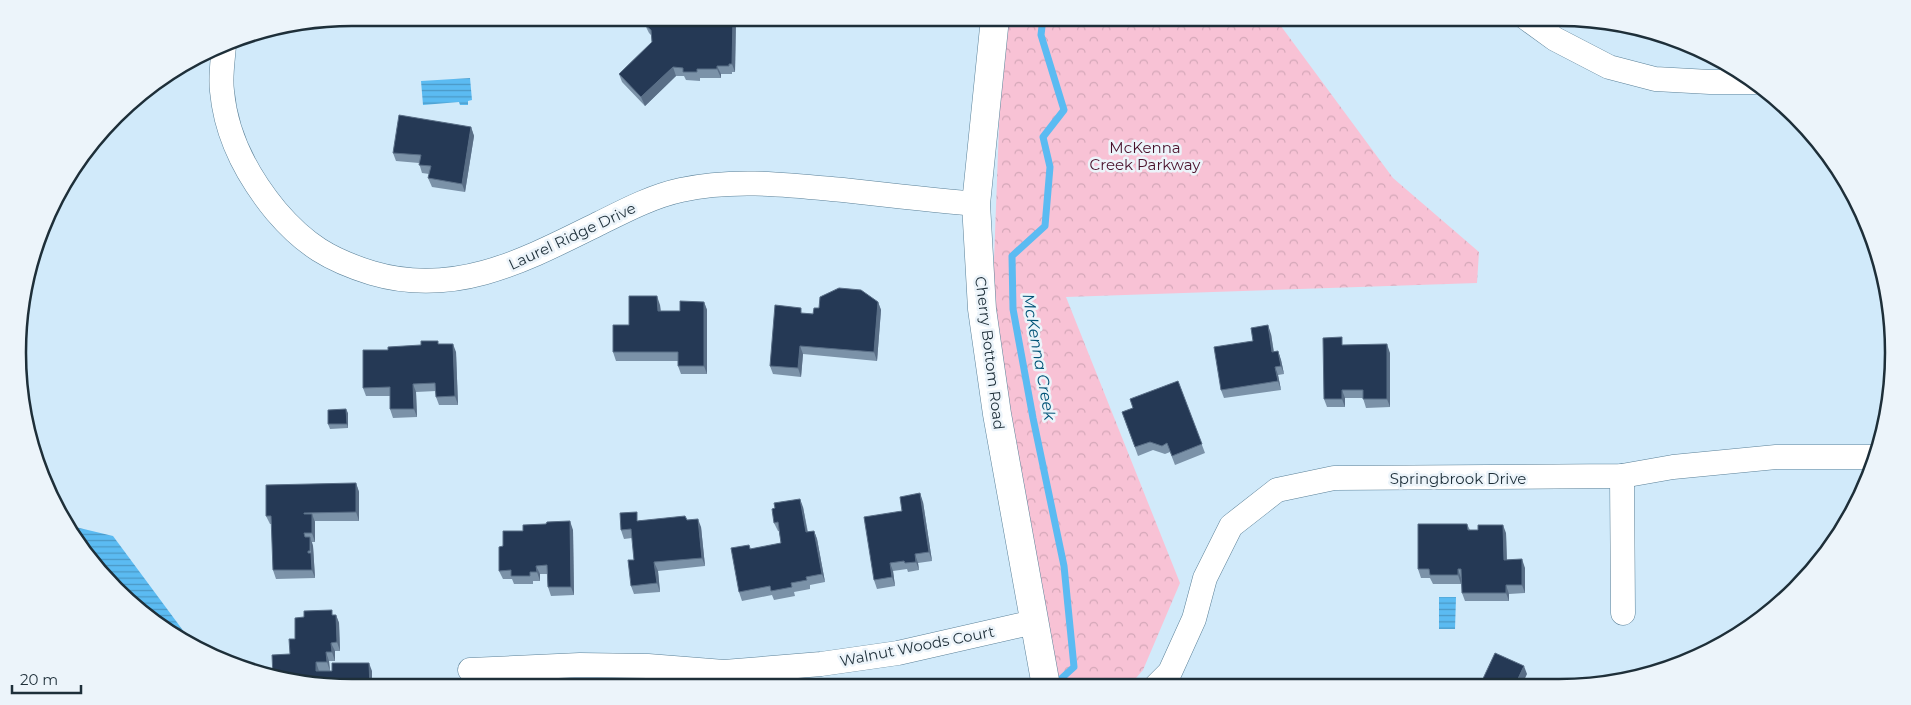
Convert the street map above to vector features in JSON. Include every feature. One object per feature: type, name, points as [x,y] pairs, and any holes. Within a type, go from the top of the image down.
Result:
[{"type":"main road","name":"Cherry Bottom Road","points":[[994,26],[976,204],[982,309],[997,414],[1043,675]]},
{"type":"street","points":[[1537,26],[1555,39],[1609,67],[1655,79],[1741,82]]},
{"type":"street","name":"Laurel Ridge Drive","points":[[224,53],[222,90],[226,116],[234,144],[250,174],[266,198],[282,218],[303,239],[324,254],[350,266],[385,276],[419,281],[455,280],[490,272],[527,259],[648,201],[682,190],[756,184],[797,186],[976,204]]},
{"type":"street","name":"Springbrook Drive","points":[[1163,679],[1170,672],[1194,619],[1205,578],[1231,526],[1277,490],[1334,478],[1622,476],[1673,467],[1776,457],[1867,457]]},
{"type":"street","points":[[1622,476],[1623,613]]},
{"type":"street","name":"Walnut Woods Court","points":[[470,670],[580,665],[648,666],[724,672],[812,665],[898,653],[1034,622]]},
{"type":"green space","name":"McKenna Creek Parkway","points":[[1006,26],[1281,26],[1393,178],[1479,252],[1477,283],[1066,297],[1180,583],[1143,670],[1135,679],[1059,679],[1021,483],[993,288],[1000,99]]},
{"type":"water","points":[[470,78],[472,100],[468,101],[468,105],[460,105],[459,102],[423,105],[421,81]]},
{"type":"water","points":[[77,527],[113,536],[184,632],[137,598],[107,568]]},
{"type":"water","points":[[1439,597],[1456,597],[1455,629],[1439,629]]},
{"type":"building","points":[[646,26],[733,26],[732,64],[729,64],[729,66],[717,66],[717,69],[697,69],[697,72],[683,72],[683,68],[673,67],[641,97],[619,74],[652,42],[651,30]]},
{"type":"building","points":[[399,115],[471,127],[462,184],[428,178],[431,166],[419,165],[421,155],[393,153]]},
{"type":"building","points":[[839,288],[861,290],[878,302],[874,352],[800,346],[798,368],[770,366],[775,305],[801,308],[801,313],[813,314],[814,308],[819,308],[820,297]]},
{"type":"building","points":[[629,296],[657,296],[658,311],[680,311],[680,301],[704,302],[704,366],[678,366],[678,352],[613,352],[613,325],[629,325]]},
{"type":"building","points":[[1268,325],[1272,352],[1278,351],[1281,366],[1275,367],[1278,381],[1221,390],[1214,347],[1253,341],[1251,328]]},
{"type":"building","points":[[1342,337],[1342,345],[1387,344],[1387,399],[1363,399],[1363,390],[1342,390],[1342,399],[1324,399],[1323,338]]},
{"type":"building","points":[[421,341],[438,341],[438,344],[453,344],[455,396],[436,397],[435,383],[413,384],[414,409],[390,409],[390,387],[363,388],[363,350],[388,350],[388,347],[421,345]]},
{"type":"building","points":[[1178,381],[1202,444],[1172,456],[1167,443],[1162,446],[1150,442],[1135,447],[1122,412],[1133,408],[1130,399]]},
{"type":"building","points":[[346,409],[347,424],[328,424],[328,410]]},
{"type":"building","points":[[356,483],[356,512],[304,513],[312,514],[312,533],[304,533],[305,537],[310,537],[310,551],[308,553],[311,553],[312,570],[273,570],[271,516],[266,516],[266,485]]},
{"type":"building","points":[[920,493],[929,552],[915,554],[916,562],[890,563],[892,577],[874,580],[864,517],[902,511],[900,497]]},
{"type":"building","points":[[800,499],[806,532],[814,531],[822,574],[806,577],[807,580],[791,583],[792,587],[771,591],[770,586],[739,592],[731,548],[749,545],[750,549],[781,543],[778,522],[774,523],[772,509],[775,508],[774,503]]},
{"type":"building","points":[[637,512],[637,521],[685,516],[687,520],[698,519],[702,558],[654,562],[657,583],[631,586],[628,560],[634,560],[631,529],[621,530],[620,513]]},
{"type":"building","points":[[570,521],[571,587],[548,587],[547,565],[536,566],[537,572],[530,572],[530,576],[511,576],[511,570],[499,571],[499,547],[503,546],[503,531],[523,531],[523,525]]},
{"type":"building","points":[[1418,524],[1467,524],[1468,530],[1478,530],[1478,525],[1503,525],[1504,560],[1522,559],[1522,585],[1506,585],[1506,593],[1462,593],[1461,569],[1458,569],[1458,575],[1430,575],[1429,569],[1418,569]]},
{"type":"building","points":[[332,610],[332,615],[336,615],[337,642],[331,643],[332,652],[326,652],[327,662],[316,662],[316,671],[332,671],[332,663],[369,663],[370,679],[310,676],[273,669],[272,655],[290,654],[289,639],[295,639],[295,618],[304,617],[304,611]]},
{"type":"building","points":[[1495,653],[1524,666],[1518,679],[1483,679]]},
{"type":"waterway","name":"McKenna Creek","points":[[1042,26],[1041,35],[1064,110],[1043,137],[1050,167],[1045,226],[1012,256],[1013,309],[1033,418],[1064,566],[1074,667],[1061,679]]}]
